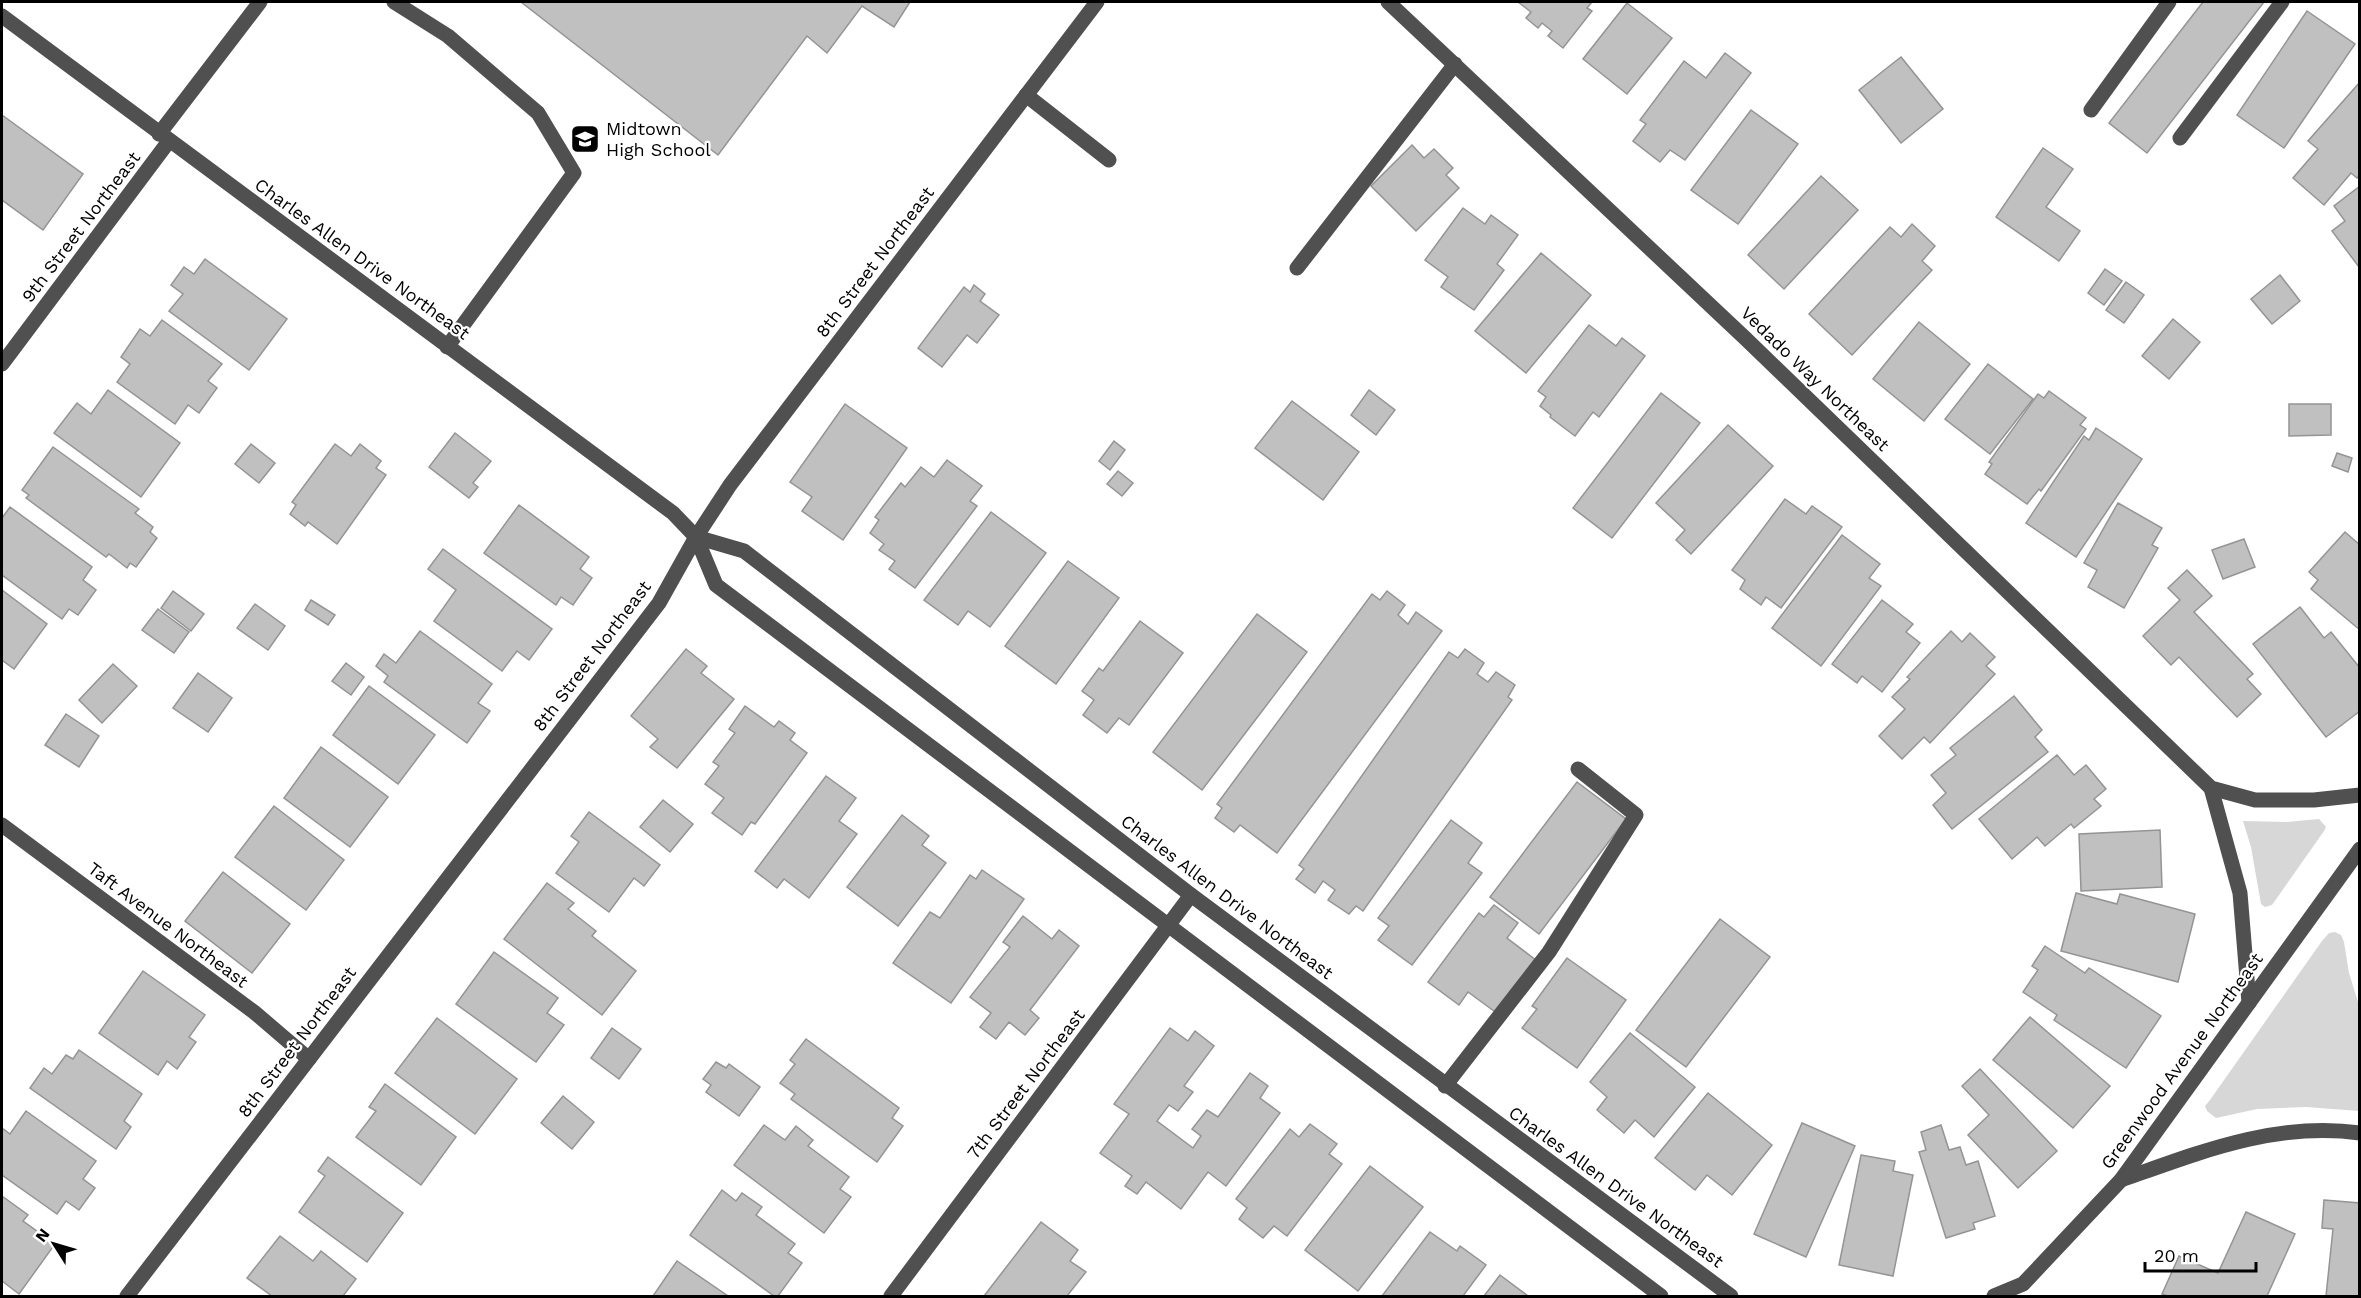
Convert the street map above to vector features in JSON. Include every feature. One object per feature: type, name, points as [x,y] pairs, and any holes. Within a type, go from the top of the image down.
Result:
[{"type":"street","name":"9th Street Northeast","points":[[2,364],[260,2]]},
{"type":"street","points":[[394,2],[448,36],[538,113],[574,172],[447,347]]},
{"type":"street","name":"8th Street Northeast","points":[[127,1296],[659,603],[696,537],[730,485],[1097,2]]},
{"type":"street","name":"Vedado Way Northeast","points":[[1388,2],[1746,339],[2211,788],[2256,800],[2314,800],[2360,795]]},
{"type":"street","points":[[2091,110],[2169,2]]},
{"type":"street","points":[[2180,138],[2282,2]]},
{"type":"street","name":"Charles Allen Drive Northeast","points":[[2,16],[672,513],[696,537],[716,585],[1661,1296]]},
{"type":"street","points":[[1297,268],[1455,64]]},
{"type":"street","points":[[1026,95],[1109,160]]},
{"type":"street","name":"Charles Allen Drive Northeast","points":[[696,537],[744,550],[1191,895],[1445,1086],[1731,1296]]},
{"type":"street","points":[[1445,1086],[1549,952],[1636,814],[1578,768]]},
{"type":"street","points":[[2211,788],[2241,893],[2249,1003]]},
{"type":"street","name":"Taft Avenue Northeast","points":[[2,825],[254,1012],[309,1059]]},
{"type":"street","name":"Greenwood Avenue Northeast","points":[[1994,1296],[2022,1290],[2121,1180],[2360,849]]},
{"type":"street","name":"7th Street Northeast","points":[[891,1296],[1191,895]]},
{"type":"street","points":[[2121,1180],[2208,1149],[2270,1133],[2338,1130],[2360,1133]]},
{"type":"shaded area","points":[[2319,819],[2326,827],[2324,831],[2272,905],[2265,907],[2261,904],[2251,847],[2243,821],[2287,822]]},
{"type":"shaded area","points":[[2335,932],[2341,935],[2344,942],[2349,973],[2359,1005],[2359,1111],[2306,1107],[2257,1109],[2216,1118],[2207,1111],[2205,1106],[2322,941],[2329,933]]},
{"type":"building","points":[[521,2],[910,2],[894,27],[862,6],[827,53],[807,36],[718,155]]},
{"type":"building","points":[[1518,2],[1592,2],[1587,8],[1592,11],[1563,48],[1548,36],[1552,31],[1542,23],[1538,28],[1526,18],[1531,12]]},
{"type":"building","points":[[2203,2],[2264,2],[2147,153],[2109,123]]},
{"type":"building","points":[[1627,3],[1672,38],[1627,94],[1583,59]]},
{"type":"building","points":[[2307,11],[2355,44],[2284,148],[2237,115]]},
{"type":"building","points":[[1725,53],[1751,73],[1685,160],[1670,150],[1660,162],[1633,141],[1646,124],[1640,120],[1684,61],[1706,78]]},
{"type":"building","points":[[1901,57],[1943,109],[1901,143],[1859,90]]},
{"type":"building","points":[[2360,82],[2360,175],[2357,178],[2351,173],[2324,205],[2293,178],[2318,149],[2308,141]]},
{"type":"building","points":[[1751,110],[1798,144],[1738,224],[1691,190]]},
{"type":"building","points":[[2,115],[83,174],[43,230],[2,200]]},
{"type":"building","points":[[1412,145],[1424,158],[1434,149],[1453,168],[1446,175],[1459,188],[1416,231],[1371,186]]},
{"type":"building","points":[[2043,148],[2073,169],[2046,207],[2080,231],[2059,261],[1996,217]]},
{"type":"building","points":[[1821,176],[1858,210],[1784,289],[1748,255]]},
{"type":"building","points":[[2360,186],[2359,267],[2332,231],[2345,221],[2334,206]]},
{"type":"building","points":[[1463,208],[1485,224],[1491,215],[1518,235],[1497,264],[1504,270],[1474,310],[1441,287],[1448,277],[1425,260]]},
{"type":"building","points":[[1912,224],[1935,246],[1922,261],[1932,270],[1852,355],[1809,314],[1890,227],[1901,237]]},
{"type":"building","points":[[1541,253],[1591,295],[1526,373],[1475,331]]},
{"type":"building","points":[[205,259],[287,319],[249,370],[169,311],[183,294],[171,285],[184,267],[194,274]]},
{"type":"building","points":[[2105,269],[2122,281],[2104,305],[2088,293]]},
{"type":"building","points":[[2280,275],[2300,301],[2272,324],[2251,299]]},
{"type":"building","points":[[2126,282],[2144,295],[2124,323],[2106,310]]},
{"type":"building","points":[[974,285],[985,294],[980,301],[999,315],[977,343],[967,335],[942,367],[918,348],[964,287],[970,292]]},
{"type":"building","points":[[2173,319],[2200,342],[2169,379],[2142,356]]},
{"type":"building","points":[[162,320],[222,364],[208,381],[217,388],[199,413],[188,405],[175,424],[117,382],[130,364],[121,357],[140,329],[150,336]]},
{"type":"building","points":[[1919,322],[1970,364],[1924,421],[1873,379]]},
{"type":"building","points":[[1589,325],[1616,346],[1622,338],[1645,356],[1599,417],[1593,412],[1575,436],[1550,417],[1551,415],[1540,406],[1546,397],[1538,391]]},
{"type":"building","points":[[1988,364],[2033,399],[1990,454],[1945,419]]},
{"type":"building","points":[[108,390],[180,443],[141,497],[54,433],[77,403],[91,414]]},
{"type":"building","points":[[1369,390],[1395,410],[1376,435],[1351,415]]},
{"type":"building","points":[[2049,391],[2086,418],[2080,425],[2086,429],[2041,491],[2039,489],[2027,504],[1985,474],[1992,464],[1989,462],[2038,394],[2044,398]]},
{"type":"building","points":[[1661,393],[1700,423],[1612,538],[1573,508]]},
{"type":"building","points":[[1292,401],[1359,452],[1323,500],[1255,448]]},
{"type":"building","points":[[845,404],[907,448],[843,540],[802,511],[812,497],[790,482]]},
{"type":"building","points":[[2289,404],[2331,404],[2331,435],[2289,436]]},
{"type":"building","points":[[1728,425],[1773,466],[1691,554],[1676,540],[1685,530],[1656,503]]},
{"type":"building","points":[[2096,428],[2142,459],[2076,557],[2026,523],[2084,436],[2089,440]]},
{"type":"building","points":[[455,433],[491,461],[473,483],[478,487],[469,498],[429,467]]},
{"type":"building","points":[[1114,441],[1125,450],[1110,470],[1099,461]]},
{"type":"building","points":[[251,444],[275,463],[259,483],[235,464]]},
{"type":"building","points":[[335,444],[351,456],[360,444],[381,461],[376,468],[386,475],[337,544],[308,522],[305,526],[290,514],[296,505],[292,502]]},
{"type":"building","points":[[53,447],[139,509],[135,513],[153,527],[150,532],[157,538],[136,567],[130,563],[127,568],[109,554],[106,557],[26,498],[29,495],[22,490]]},
{"type":"building","points":[[2337,453],[2352,458],[2348,472],[2332,466]]},
{"type":"building","points":[[947,460],[982,486],[970,501],[977,506],[915,588],[889,569],[895,561],[879,550],[884,544],[870,533],[879,520],[875,517],[901,483],[905,487],[921,467],[934,477]]},
{"type":"building","points":[[1118,471],[1133,483],[1122,496],[1107,484]]},
{"type":"building","points":[[1785,499],[1806,514],[1812,506],[1842,527],[1781,608],[1766,597],[1761,605],[1740,589],[1745,580],[1732,570]]},
{"type":"building","points":[[2118,503],[2162,528],[2152,545],[2158,548],[2124,608],[2088,587],[2097,570],[2084,563]]},
{"type":"building","points":[[519,505],[589,557],[580,569],[592,578],[573,605],[561,597],[556,605],[484,553]]},
{"type":"building","points":[[10,507],[92,567],[83,580],[96,590],[78,615],[69,609],[62,619],[2,575],[2,518]]},
{"type":"building","points":[[991,512],[1046,553],[990,627],[968,611],[958,625],[924,600]]},
{"type":"building","points":[[2345,532],[2360,545],[2360,630],[2311,589],[2318,580],[2309,572]]},
{"type":"building","points":[[1842,535],[1880,564],[1869,578],[1881,586],[1821,666],[1772,628]]},
{"type":"building","points":[[2244,539],[2255,567],[2223,579],[2212,550]]},
{"type":"building","points":[[443,549],[552,629],[529,660],[517,651],[502,671],[434,621],[456,590],[428,569]]},
{"type":"building","points":[[1068,561],[1119,598],[1056,684],[1005,646]]},
{"type":"building","points":[[2187,570],[2212,596],[2194,612],[2253,674],[2247,679],[2261,694],[2237,717],[2179,657],[2171,665],[2143,636],[2180,600],[2168,588]]},
{"type":"building","points":[[2,590],[47,624],[14,669],[2,660]]},
{"type":"building","points":[[173,591],[204,614],[191,631],[161,608]]},
{"type":"building","points":[[1387,591],[1405,605],[1398,615],[1408,624],[1416,612],[1442,631],[1277,853],[1240,825],[1234,832],[1215,818],[1222,808],[1217,804],[1372,594],[1380,600]]},
{"type":"building","points":[[311,600],[335,615],[328,625],[305,610]]},
{"type":"building","points":[[1882,600],[1913,624],[1906,632],[1920,643],[1882,692],[1862,676],[1857,683],[1832,664]]},
{"type":"building","points":[[255,604],[285,626],[268,650],[237,628]]},
{"type":"building","points":[[2300,607],[2324,638],[2331,632],[2360,668],[2360,711],[2326,737],[2253,644]]},
{"type":"building","points":[[158,609],[189,632],[174,653],[142,630]]},
{"type":"building","points":[[1257,614],[1307,652],[1202,790],[1153,752]]},
{"type":"building","points":[[1140,621],[1183,653],[1129,725],[1119,718],[1107,733],[1083,715],[1094,700],[1082,691],[1099,668],[1103,671]]},
{"type":"building","points":[[420,631],[492,684],[478,703],[490,711],[467,743],[384,682],[388,676],[376,666],[384,654],[396,663]]},
{"type":"building","points":[[1951,631],[1962,642],[1970,633],[1995,657],[1986,666],[1995,674],[1930,743],[1924,737],[1902,759],[1879,736],[1905,709],[1892,697],[1910,679],[1907,677]]},
{"type":"building","points":[[686,649],[707,666],[701,673],[734,699],[677,768],[650,747],[658,739],[631,716]]},
{"type":"building","points":[[1465,649],[1484,663],[1477,674],[1488,682],[1496,672],[1515,685],[1508,697],[1512,700],[1363,911],[1356,906],[1349,914],[1328,900],[1335,890],[1323,881],[1315,893],[1296,879],[1304,869],[1299,865],[1449,652],[1458,658]]},
{"type":"building","points":[[346,663],[364,677],[351,695],[332,681]]},
{"type":"building","points":[[113,664],[137,686],[102,723],[79,700]]},
{"type":"building","points":[[198,673],[232,698],[208,732],[173,708]]},
{"type":"building","points":[[369,686],[435,735],[398,784],[333,735]]},
{"type":"building","points":[[2014,696],[2042,730],[2035,737],[2048,752],[1952,829],[1933,805],[1946,793],[1931,775],[1956,755],[1950,748]]},
{"type":"building","points":[[745,706],[774,727],[779,721],[795,733],[790,740],[807,753],[755,824],[751,822],[742,835],[712,813],[724,798],[705,784],[719,766],[713,762],[735,733],[729,729]]},
{"type":"building","points":[[66,714],[99,736],[79,767],[45,745]]},
{"type":"building","points":[[321,747],[388,797],[350,847],[284,798]]},
{"type":"building","points":[[2057,755],[2074,775],[2086,765],[2106,789],[2094,799],[2101,806],[2074,828],[2071,824],[2045,846],[2037,837],[2012,859],[1979,819]]},
{"type":"building","points":[[826,776],[856,798],[839,821],[857,834],[809,898],[784,879],[777,888],[755,871]]},
{"type":"building","points":[[1577,782],[1626,819],[1539,934],[1490,897]]},
{"type":"building","points":[[663,800],[693,824],[670,852],[640,827]]},
{"type":"building","points":[[274,806],[344,860],[306,910],[235,857]]},
{"type":"building","points":[[589,812],[660,865],[644,886],[634,878],[609,912],[556,873],[579,842],[571,836]]},
{"type":"building","points":[[902,815],[929,836],[922,845],[946,863],[898,926],[847,887]]},
{"type":"building","points":[[1451,820],[1482,843],[1468,863],[1482,873],[1412,965],[1378,940],[1389,926],[1378,918]]},
{"type":"building","points":[[2160,830],[2162,887],[2081,891],[2079,834]]},
{"type":"building","points":[[982,870],[1024,899],[951,1003],[893,963],[930,912],[940,918],[970,875],[976,879]]},
{"type":"building","points":[[223,872],[290,924],[252,973],[185,921]]},
{"type":"building","points":[[547,883],[574,903],[568,909],[596,931],[592,936],[636,971],[602,1015],[504,939]]},
{"type":"building","points":[[2076,893],[2117,904],[2120,894],[2195,914],[2178,982],[2061,951]]},
{"type":"building","points":[[1494,905],[1518,923],[1507,938],[1537,961],[1498,1014],[1468,992],[1459,1005],[1428,982],[1479,913],[1484,917]]},
{"type":"building","points":[[1023,916],[1052,939],[1059,930],[1079,946],[1030,1010],[1039,1018],[1025,1035],[1009,1022],[996,1039],[980,1027],[991,1013],[970,997],[1010,947],[1003,942]]},
{"type":"building","points":[[1720,919],[1770,957],[1686,1067],[1636,1030]]},
{"type":"building","points":[[2045,946],[2085,973],[2089,968],[2161,1016],[2126,1068],[2054,1020],[2057,1015],[2023,992],[2038,970],[2032,966]]},
{"type":"building","points":[[494,952],[558,998],[547,1013],[564,1025],[536,1062],[456,1004]]},
{"type":"building","points":[[1567,958],[1626,1000],[1577,1068],[1522,1028],[1537,1009],[1532,1006]]},
{"type":"building","points":[[143,971],[205,1015],[189,1037],[196,1042],[177,1069],[167,1061],[158,1075],[99,1033]]},
{"type":"building","points":[[2030,1017],[2110,1086],[2073,1128],[1993,1060]]},
{"type":"building","points":[[437,1018],[517,1079],[475,1134],[395,1073]]},
{"type":"building","points":[[612,1028],[641,1049],[619,1079],[591,1058]]},
{"type":"building","points":[[1170,1028],[1188,1041],[1195,1031],[1214,1046],[1184,1086],[1193,1092],[1178,1111],[1169,1105],[1157,1121],[1193,1148],[1201,1136],[1192,1129],[1207,1110],[1218,1117],[1250,1073],[1268,1086],[1260,1098],[1280,1113],[1226,1186],[1208,1172],[1181,1209],[1146,1182],[1137,1194],[1125,1186],[1132,1176],[1100,1153],[1129,1114],[1114,1104]]},
{"type":"building","points":[[1630,1033],[1695,1087],[1654,1137],[1635,1120],[1624,1133],[1597,1110],[1607,1097],[1590,1082]]},
{"type":"building","points":[[806,1039],[899,1108],[892,1118],[903,1126],[877,1162],[791,1099],[795,1094],[780,1083],[795,1064],[790,1060]]},
{"type":"building","points":[[79,1050],[142,1094],[124,1121],[131,1127],[116,1149],[30,1088],[44,1068],[52,1074],[66,1055],[73,1059]]},
{"type":"building","points":[[716,1062],[726,1068],[729,1064],[760,1087],[739,1116],[706,1092],[711,1085],[703,1079]]},
{"type":"building","points":[[1980,1069],[2057,1151],[2018,1188],[1968,1135],[1989,1115],[1962,1086]]},
{"type":"building","points":[[385,1084],[456,1137],[421,1185],[356,1137],[376,1111],[369,1107]]},
{"type":"building","points":[[1708,1093],[1772,1145],[1732,1195],[1707,1175],[1695,1190],[1655,1158]]},
{"type":"building","points":[[563,1096],[594,1122],[572,1149],[541,1123]]},
{"type":"building","points":[[26,1111],[96,1161],[83,1179],[95,1188],[79,1210],[66,1201],[57,1214],[2,1175],[2,1128],[10,1134]]},
{"type":"building","points":[[1802,1123],[1855,1146],[1806,1257],[1754,1234]]},
{"type":"building","points":[[1310,1124],[1337,1144],[1329,1154],[1342,1164],[1287,1236],[1274,1226],[1263,1238],[1239,1219],[1247,1208],[1236,1199],[1290,1129],[1299,1137]]},
{"type":"building","points":[[764,1125],[785,1140],[796,1126],[813,1140],[808,1146],[849,1177],[840,1189],[851,1197],[824,1233],[734,1165]]},
{"type":"building","points":[[1941,1125],[1949,1150],[1960,1147],[1966,1165],[1978,1161],[1995,1216],[1973,1223],[1975,1229],[1946,1238],[1919,1152],[1926,1150],[1921,1132]]},
{"type":"building","points":[[1861,1155],[1895,1161],[1893,1171],[1913,1175],[1893,1276],[1839,1265]]},
{"type":"building","points":[[328,1157],[403,1213],[367,1262],[299,1212],[325,1176],[318,1171]]},
{"type":"building","points":[[1370,1166],[1423,1207],[1358,1291],[1305,1250]]},
{"type":"building","points":[[722,1190],[736,1201],[742,1193],[762,1207],[756,1215],[795,1244],[788,1253],[802,1263],[778,1296],[774,1296],[690,1235]]},
{"type":"building","points":[[2,1196],[28,1215],[23,1221],[55,1244],[19,1294],[2,1281]]},
{"type":"building","points":[[2324,1200],[2360,1203],[2360,1296],[2326,1296],[2333,1229],[2322,1228]]},
{"type":"building","points":[[2246,1212],[2295,1234],[2267,1296],[2168,1296],[2162,1294],[2179,1256],[2218,1273]]},
{"type":"building","points":[[1041,1222],[1078,1250],[1070,1261],[1086,1272],[1067,1296],[984,1296]]},
{"type":"building","points":[[1430,1232],[1457,1251],[1460,1246],[1486,1265],[1463,1296],[1382,1296]]},
{"type":"building","points":[[280,1236],[313,1261],[321,1251],[356,1279],[343,1296],[272,1296],[247,1278]]},
{"type":"building","points":[[677,1261],[728,1296],[653,1296]]},
{"type":"building","points":[[1500,1275],[1528,1296],[1484,1296]]},
{"type":"place","name":"Midtown High School","points":[[585,139]]}]
